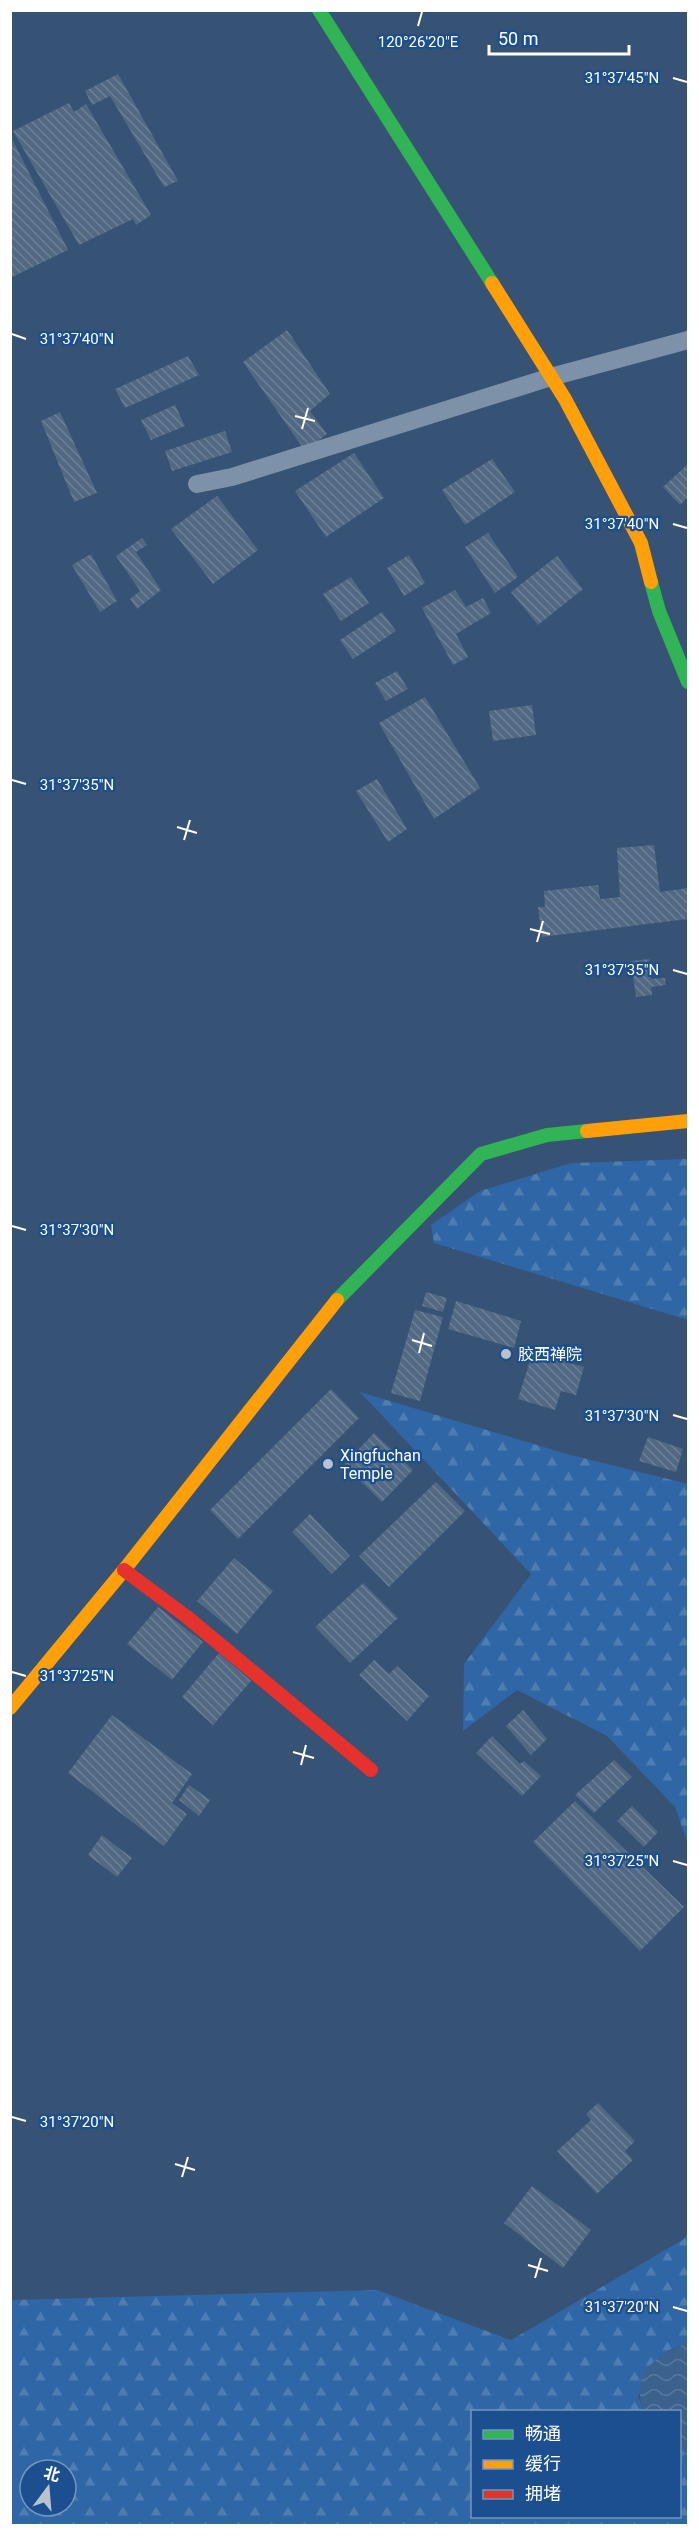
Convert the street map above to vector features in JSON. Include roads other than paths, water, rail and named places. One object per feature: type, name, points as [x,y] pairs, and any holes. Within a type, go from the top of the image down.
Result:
[{"type":"street","points":[[319,10],[565,399],[641,543],[659,611],[688,682]]},
{"type":"street","points":[[196,484],[244,474],[551,377],[688,340]]},
{"type":"street","points":[[10,1708],[124,1570],[341,1295],[481,1154],[547,1135],[688,1121]]},
{"type":"street","points":[[124,1570],[187,1617],[371,1770]]},
{"type":"water","points":[[688,2343],[688,2461],[681,2449],[681,2410],[644,2410],[640,2398],[640,2386],[648,2368],[665,2353]]},
{"type":"place","name":"胶西禅院","points":[[506,1354]]},
{"type":"place","name":"Xingfuchan Temple","points":[[328,1464]]}]
